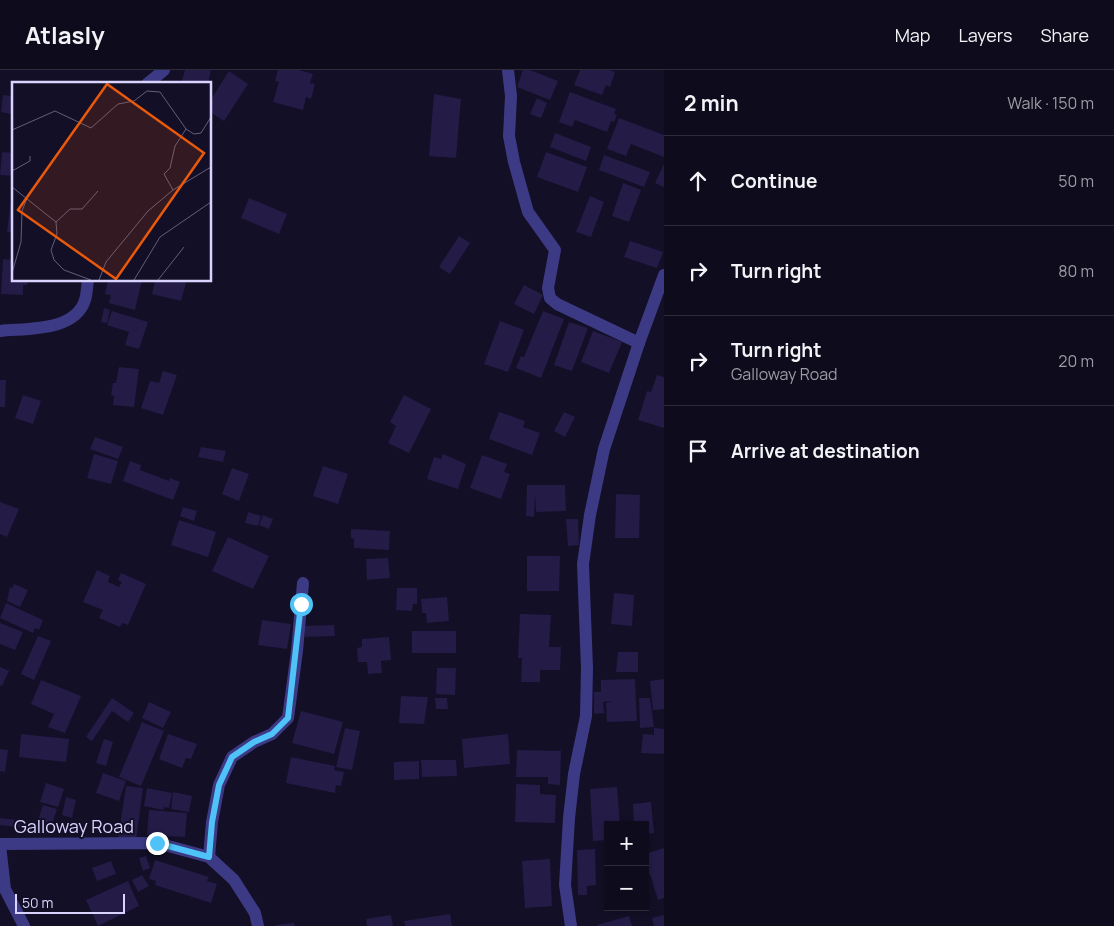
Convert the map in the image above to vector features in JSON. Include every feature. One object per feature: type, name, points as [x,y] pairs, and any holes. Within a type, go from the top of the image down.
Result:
[{"type":"street","points":[[149,82],[164,70]]},
{"type":"street","points":[[508,70],[511,96],[509,136],[514,162],[528,212],[555,250],[548,288],[550,298],[564,308],[639,343]]},
{"type":"street","points":[[571,926],[565,885],[574,774],[586,716],[587,668],[583,564],[590,515],[604,449],[664,275]]},
{"type":"street","points":[[0,331],[50,326],[70,320],[85,302],[88,281]]},
{"type":"street","points":[[209,857],[212,822],[219,785],[232,757],[254,742],[272,734],[288,718],[303,583]]},
{"type":"street","name":"Galloway Road","points":[[0,844],[157,843],[209,857],[234,880],[255,913],[258,926]]},
{"type":"street","points":[[0,844],[6,889],[24,926]]},
{"type":"building","points":[[185,70],[211,70],[208,82],[182,82]]},
{"type":"building","points":[[278,70],[299,70],[313,74],[310,83],[315,84],[311,99],[306,97],[303,110],[273,102],[279,82],[275,81]]},
{"type":"building","points":[[523,70],[530,70],[558,81],[550,100],[517,87]]},
{"type":"building","points":[[580,70],[610,70],[615,72],[610,87],[606,85],[602,95],[574,85]]},
{"type":"building","points":[[229,71],[248,84],[224,121],[211,113],[211,99]]},
{"type":"building","points":[[570,92],[616,109],[614,114],[617,115],[614,122],[611,121],[607,132],[575,120],[572,127],[559,122]]},
{"type":"building","points":[[434,94],[461,99],[456,158],[429,156]]},
{"type":"building","points":[[3,95],[12,96],[11,114],[1,112]]},
{"type":"building","points":[[537,98],[547,103],[541,118],[530,114]]},
{"type":"building","points":[[619,118],[664,135],[664,157],[631,144],[626,156],[607,149]]},
{"type":"building","points":[[555,133],[591,147],[586,161],[550,147]]},
{"type":"building","points":[[2,152],[12,153],[12,176],[0,175]]},
{"type":"building","points":[[546,152],[587,167],[578,192],[537,177]]},
{"type":"building","points":[[604,155],[650,172],[644,187],[599,170]]},
{"type":"building","points":[[664,164],[664,187],[655,183]]},
{"type":"building","points":[[623,183],[641,190],[629,222],[612,216]]},
{"type":"building","points":[[590,196],[604,202],[591,237],[576,232]]},
{"type":"building","points":[[249,198],[287,214],[279,234],[241,218]]},
{"type":"building","points":[[11,200],[12,200],[12,233],[7,232]]},
{"type":"building","points":[[459,236],[470,243],[450,274],[439,267]]},
{"type":"building","points":[[630,241],[663,252],[657,268],[624,257]]},
{"type":"building","points":[[3,259],[12,260],[12,281],[28,281],[27,285],[23,285],[23,295],[1,294]]},
{"type":"building","points":[[108,281],[142,281],[135,310],[109,303],[111,295],[105,294]]},
{"type":"building","points":[[155,281],[187,281],[181,301],[152,294]]},
{"type":"building","points":[[524,285],[543,295],[534,314],[514,304]]},
{"type":"building","points":[[104,308],[110,310],[107,323],[101,322]]},
{"type":"building","points":[[112,311],[148,322],[139,349],[125,345],[129,332],[107,325]]},
{"type":"building","points":[[543,311],[564,319],[541,378],[516,368],[521,356],[524,357]]},
{"type":"building","points":[[500,321],[524,330],[508,372],[484,364]]},
{"type":"building","points":[[569,322],[588,328],[572,371],[554,365]]},
{"type":"building","points":[[593,331],[622,342],[609,373],[581,362]]},
{"type":"building","points":[[119,367],[139,369],[134,407],[113,405],[114,396],[111,395],[113,383],[116,383]]},
{"type":"building","points":[[163,371],[177,375],[163,415],[141,408],[150,381],[159,383]]},
{"type":"building","points":[[657,375],[664,377],[664,428],[638,420],[647,391],[651,392]]},
{"type":"building","points":[[0,380],[6,380],[5,407],[0,407]]},
{"type":"building","points":[[23,395],[41,401],[33,424],[15,418]]},
{"type":"building","points":[[404,395],[431,409],[409,453],[388,443],[396,426],[390,422]]},
{"type":"building","points":[[499,412],[525,421],[523,427],[540,433],[532,455],[489,439]]},
{"type":"building","points":[[564,412],[575,417],[565,437],[554,431]]},
{"type":"building","points":[[95,437],[123,447],[118,459],[90,449]]},
{"type":"building","points":[[201,447],[226,451],[223,462],[198,457]]},
{"type":"building","points":[[94,454],[118,461],[111,484],[87,478]]},
{"type":"building","points":[[443,454],[466,464],[458,489],[427,479],[434,457],[441,459]]},
{"type":"building","points":[[482,455],[507,464],[504,472],[510,474],[501,499],[470,488]]},
{"type":"building","points":[[130,461],[141,465],[140,470],[169,481],[170,478],[180,482],[173,500],[123,481]]},
{"type":"building","points":[[323,466],[348,474],[338,504],[313,496]]},
{"type":"building","points":[[232,468],[249,474],[239,501],[222,494]]},
{"type":"building","points":[[527,485],[565,485],[566,511],[536,512],[535,495],[534,517],[526,516]]},
{"type":"building","points":[[616,494],[640,495],[639,538],[615,538]]},
{"type":"building","points":[[0,502],[19,509],[7,537],[0,534]]},
{"type":"building","points":[[183,507],[197,511],[194,521],[180,516]]},
{"type":"building","points":[[248,512],[261,516],[258,526],[245,523]]},
{"type":"building","points":[[263,515],[273,519],[269,529],[259,525]]},
{"type":"building","points":[[566,519],[578,519],[579,545],[568,546]]},
{"type":"building","points":[[179,520],[216,532],[208,557],[171,545]]},
{"type":"building","points":[[351,529],[390,531],[389,550],[354,548]]},
{"type":"building","points":[[228,537],[269,556],[253,589],[212,571]]},
{"type":"building","points":[[527,556],[560,556],[559,591],[527,591]]},
{"type":"building","points":[[388,558],[390,578],[367,580],[366,559]]},
{"type":"building","points":[[97,570],[110,576],[108,582],[119,587],[122,582],[118,580],[121,573],[146,584],[128,625],[122,623],[120,627],[99,618],[103,610],[83,602]]},
{"type":"building","points":[[14,584],[28,590],[20,607],[7,601],[10,587],[12,589]]},
{"type":"building","points":[[397,588],[417,588],[417,604],[413,604],[412,611],[396,610]]},
{"type":"building","points":[[614,593],[634,595],[632,626],[611,624]]},
{"type":"building","points":[[447,597],[449,621],[427,623],[426,613],[422,613],[421,599]]},
{"type":"building","points":[[6,603],[43,620],[39,630],[35,628],[33,633],[0,618]]},
{"type":"building","points":[[520,614],[551,615],[549,647],[561,647],[560,670],[540,670],[540,682],[521,682],[522,658],[518,658]]},
{"type":"building","points":[[262,620],[291,624],[287,649],[258,645]]},
{"type":"building","points":[[0,623],[23,632],[15,650],[0,644]]},
{"type":"building","points":[[334,625],[335,636],[305,637],[304,626]]},
{"type":"building","points":[[412,631],[456,631],[456,653],[412,653]]},
{"type":"building","points":[[38,636],[51,641],[34,680],[21,674]]},
{"type":"building","points":[[389,637],[391,660],[381,661],[382,673],[368,674],[367,662],[358,662],[357,648],[362,647],[362,639]]},
{"type":"building","points":[[618,652],[638,652],[638,672],[616,672]]},
{"type":"building","points":[[0,667],[9,671],[2,686],[0,685]]},
{"type":"building","points":[[437,668],[456,668],[455,695],[436,694]]},
{"type":"building","points":[[635,679],[637,721],[607,722],[606,703],[613,701],[603,702],[604,713],[594,714],[594,692],[601,692],[601,680]]},
{"type":"building","points":[[664,679],[664,709],[653,710],[650,681]]},
{"type":"building","points":[[41,680],[81,696],[65,733],[48,727],[54,714],[31,704]]},
{"type":"building","points":[[401,696],[428,697],[424,724],[399,723]]},
{"type":"building","points":[[112,698],[134,713],[128,722],[112,711],[92,741],[86,737]]},
{"type":"building","points":[[435,698],[447,698],[448,709],[436,709]]},
{"type":"building","points":[[639,698],[650,698],[654,727],[640,728]]},
{"type":"building","points":[[149,702],[171,712],[163,728],[142,718]]},
{"type":"building","points":[[301,711],[343,722],[334,754],[292,743]]},
{"type":"building","points":[[142,722],[164,731],[141,786],[119,777]]},
{"type":"building","points":[[345,728],[360,731],[352,770],[336,767]]},
{"type":"building","points":[[654,728],[664,729],[664,754],[641,753],[643,734],[654,735]]},
{"type":"building","points":[[21,734],[69,739],[66,762],[19,757]]},
{"type":"building","points":[[168,734],[197,744],[191,759],[186,758],[182,768],[159,759]]},
{"type":"building","points":[[508,734],[510,764],[464,768],[462,739]]},
{"type":"building","points":[[104,739],[113,742],[106,766],[96,763]]},
{"type":"building","points":[[0,749],[8,750],[5,772],[0,771]]},
{"type":"building","points":[[517,750],[561,751],[560,785],[548,784],[548,777],[516,777]]},
{"type":"building","points":[[291,757],[335,766],[334,770],[344,772],[341,786],[336,785],[335,793],[286,783]]},
{"type":"building","points":[[421,760],[456,760],[457,776],[422,777]]},
{"type":"building","points":[[419,761],[419,779],[394,780],[394,762]]},
{"type":"building","points":[[103,773],[126,781],[119,801],[96,793]]},
{"type":"building","points":[[46,783],[64,789],[58,807],[40,802]]},
{"type":"building","points":[[516,784],[540,785],[540,794],[556,795],[555,823],[515,822]]},
{"type":"building","points":[[126,786],[143,788],[136,841],[118,839]]},
{"type":"building","points":[[617,787],[620,821],[604,821],[604,840],[593,841],[590,789]]},
{"type":"building","points":[[147,788],[172,793],[169,808],[164,807],[163,810],[144,806]]},
{"type":"building","points":[[173,792],[192,796],[189,812],[171,809]]},
{"type":"building","points":[[66,797],[76,800],[72,818],[62,815]]},
{"type":"building","points":[[651,802],[654,833],[649,834],[649,821],[634,821],[633,804]]},
{"type":"building","points":[[43,805],[57,809],[51,827],[37,823]]},
{"type":"building","points":[[149,810],[187,813],[185,837],[147,835]]},
{"type":"building","points":[[0,818],[26,821],[25,828],[0,825]]},
{"type":"building","points":[[664,848],[664,898],[658,900],[649,874],[649,853]]},
{"type":"building","points":[[595,849],[596,885],[587,886],[587,895],[578,895],[577,850]]},
{"type":"building","points":[[146,856],[150,868],[143,871],[139,858]]},
{"type":"building","points":[[550,859],[552,906],[525,908],[522,861]]},
{"type":"building","points":[[155,860],[209,877],[207,881],[217,884],[211,903],[155,885],[156,881],[149,879]]},
{"type":"building","points":[[111,861],[116,874],[97,881],[92,868]]},
{"type":"building","points":[[142,875],[149,886],[138,892],[132,880]]},
{"type":"building","points":[[128,881],[139,906],[98,926],[86,900]]},
{"type":"building","points":[[450,914],[452,926],[405,926],[404,921]]},
{"type":"building","points":[[391,915],[393,926],[367,926],[366,919]]},
{"type":"building","points":[[664,915],[664,926],[654,926],[652,918]]},
{"type":"building","points":[[629,916],[632,926],[597,926],[597,925]]},
{"type":"building","points":[[294,923],[295,926],[276,926],[276,925]]},
{"type":"route","points":[[157,843],[209,857],[212,822],[219,785],[232,757],[254,742],[272,734],[288,718],[301,604]]}]
